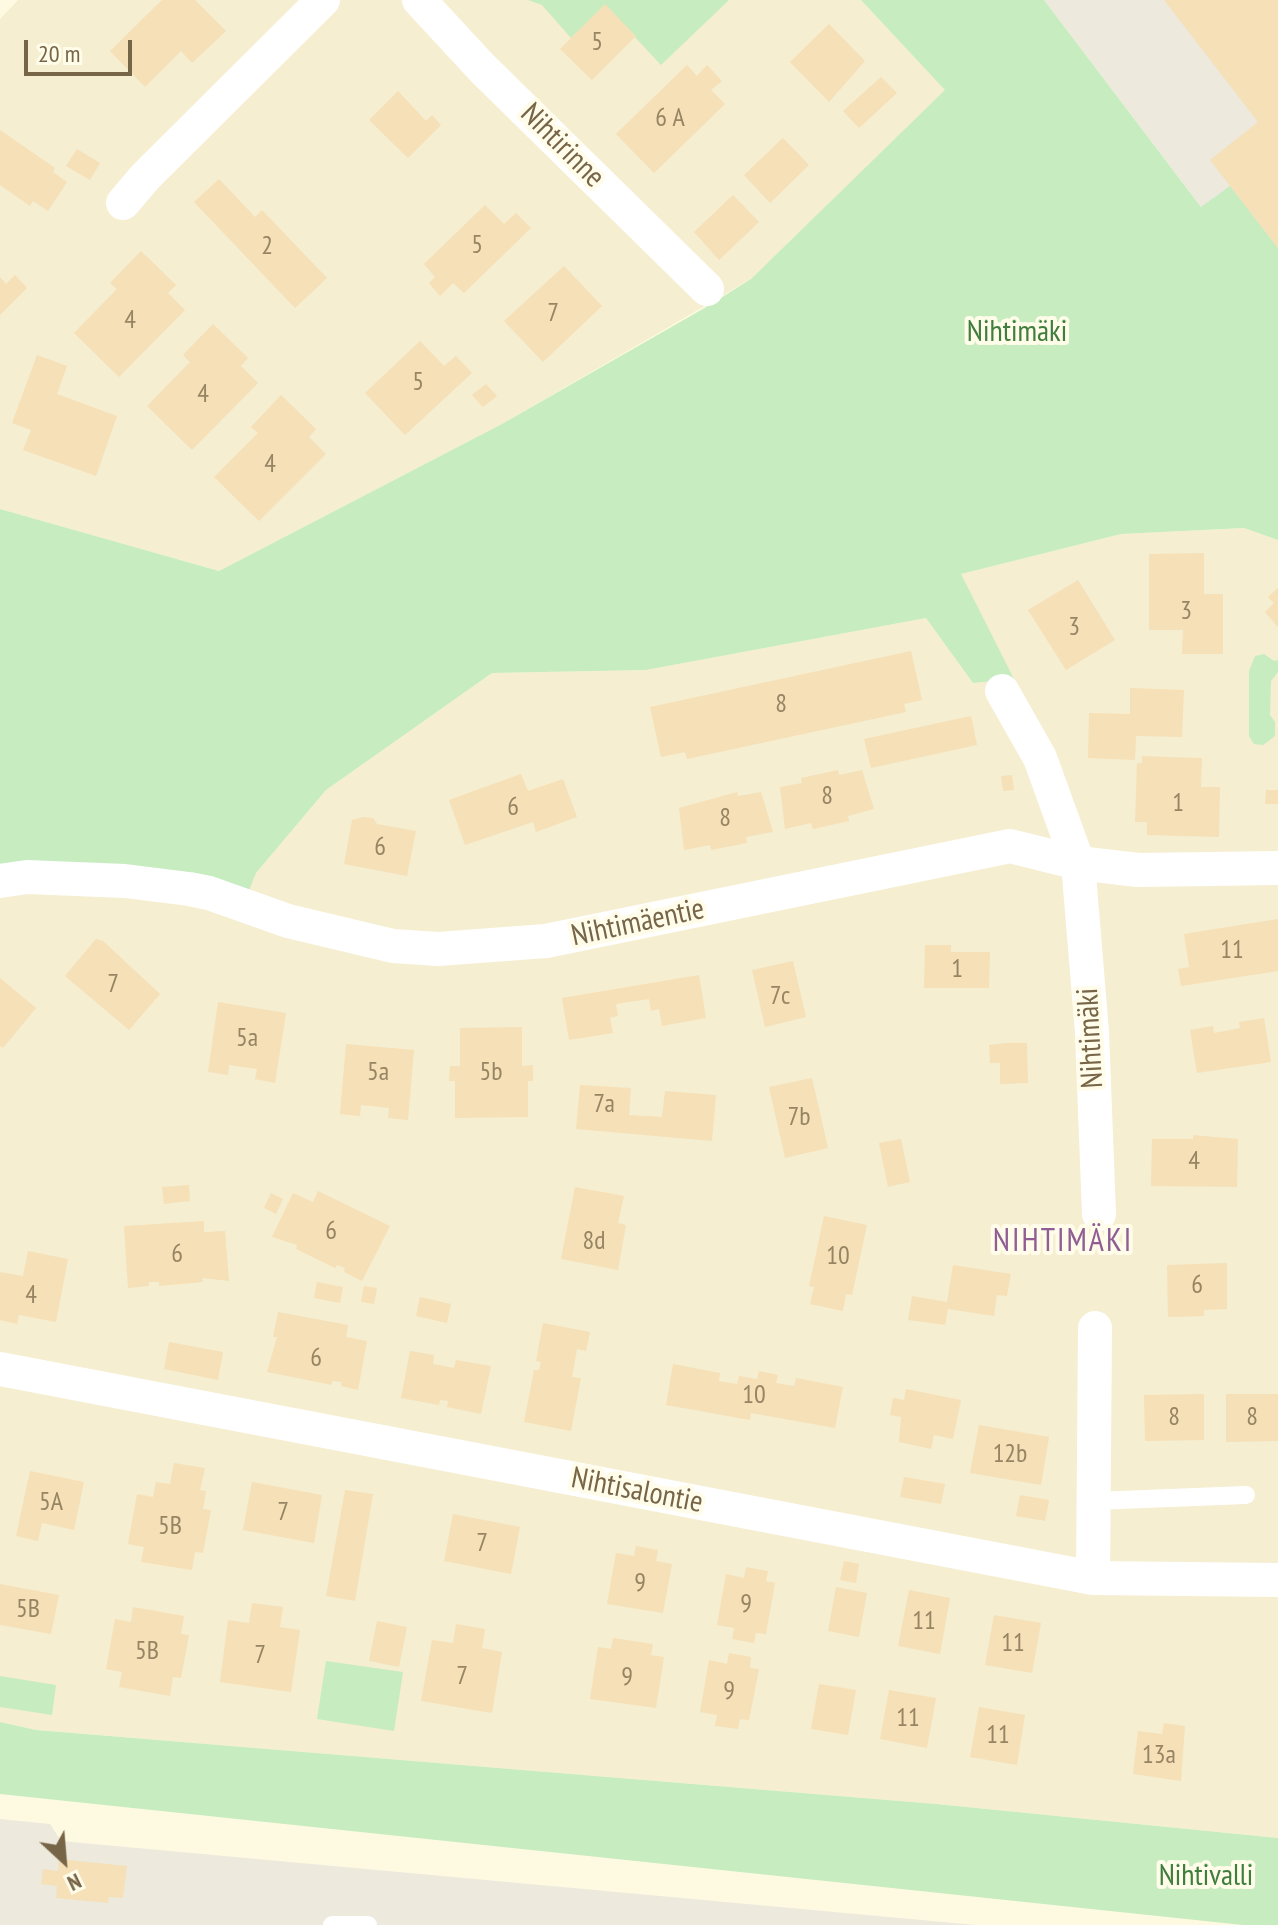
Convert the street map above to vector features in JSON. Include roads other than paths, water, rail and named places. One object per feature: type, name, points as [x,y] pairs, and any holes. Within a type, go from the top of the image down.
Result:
[{"type":"street","points":[[123,203],[145,177],[323,0]]},
{"type":"street","name":"Nihtirinne","points":[[419,0],[482,68],[707,289]]},
{"type":"street","name":"Nihtimäki","points":[[1002,691],[1040,758],[1078,863],[1092,1032],[1099,1214]]},
{"type":"street","name":"Nihtimäentie","points":[[0,881],[27,877],[125,881],[189,889],[288,921],[393,946],[438,949],[546,941],[1010,846],[1078,863],[1138,870],[1278,868]]},
{"type":"street","points":[[1093,1578],[1095,1328]]},
{"type":"street","name":"Nihtisalontie","points":[[0,1369],[1093,1578],[1278,1580]]},
{"type":"lane","points":[[1094,1501],[1246,1495]]},
{"type":"lane","points":[[332,1925],[368,1925]]},
{"type":"district","name":"NIHTIMÄKI","points":[[1063,1242]]},
{"type":"park label","name":"Nihtivalli","points":[[1206,1876]]}]
